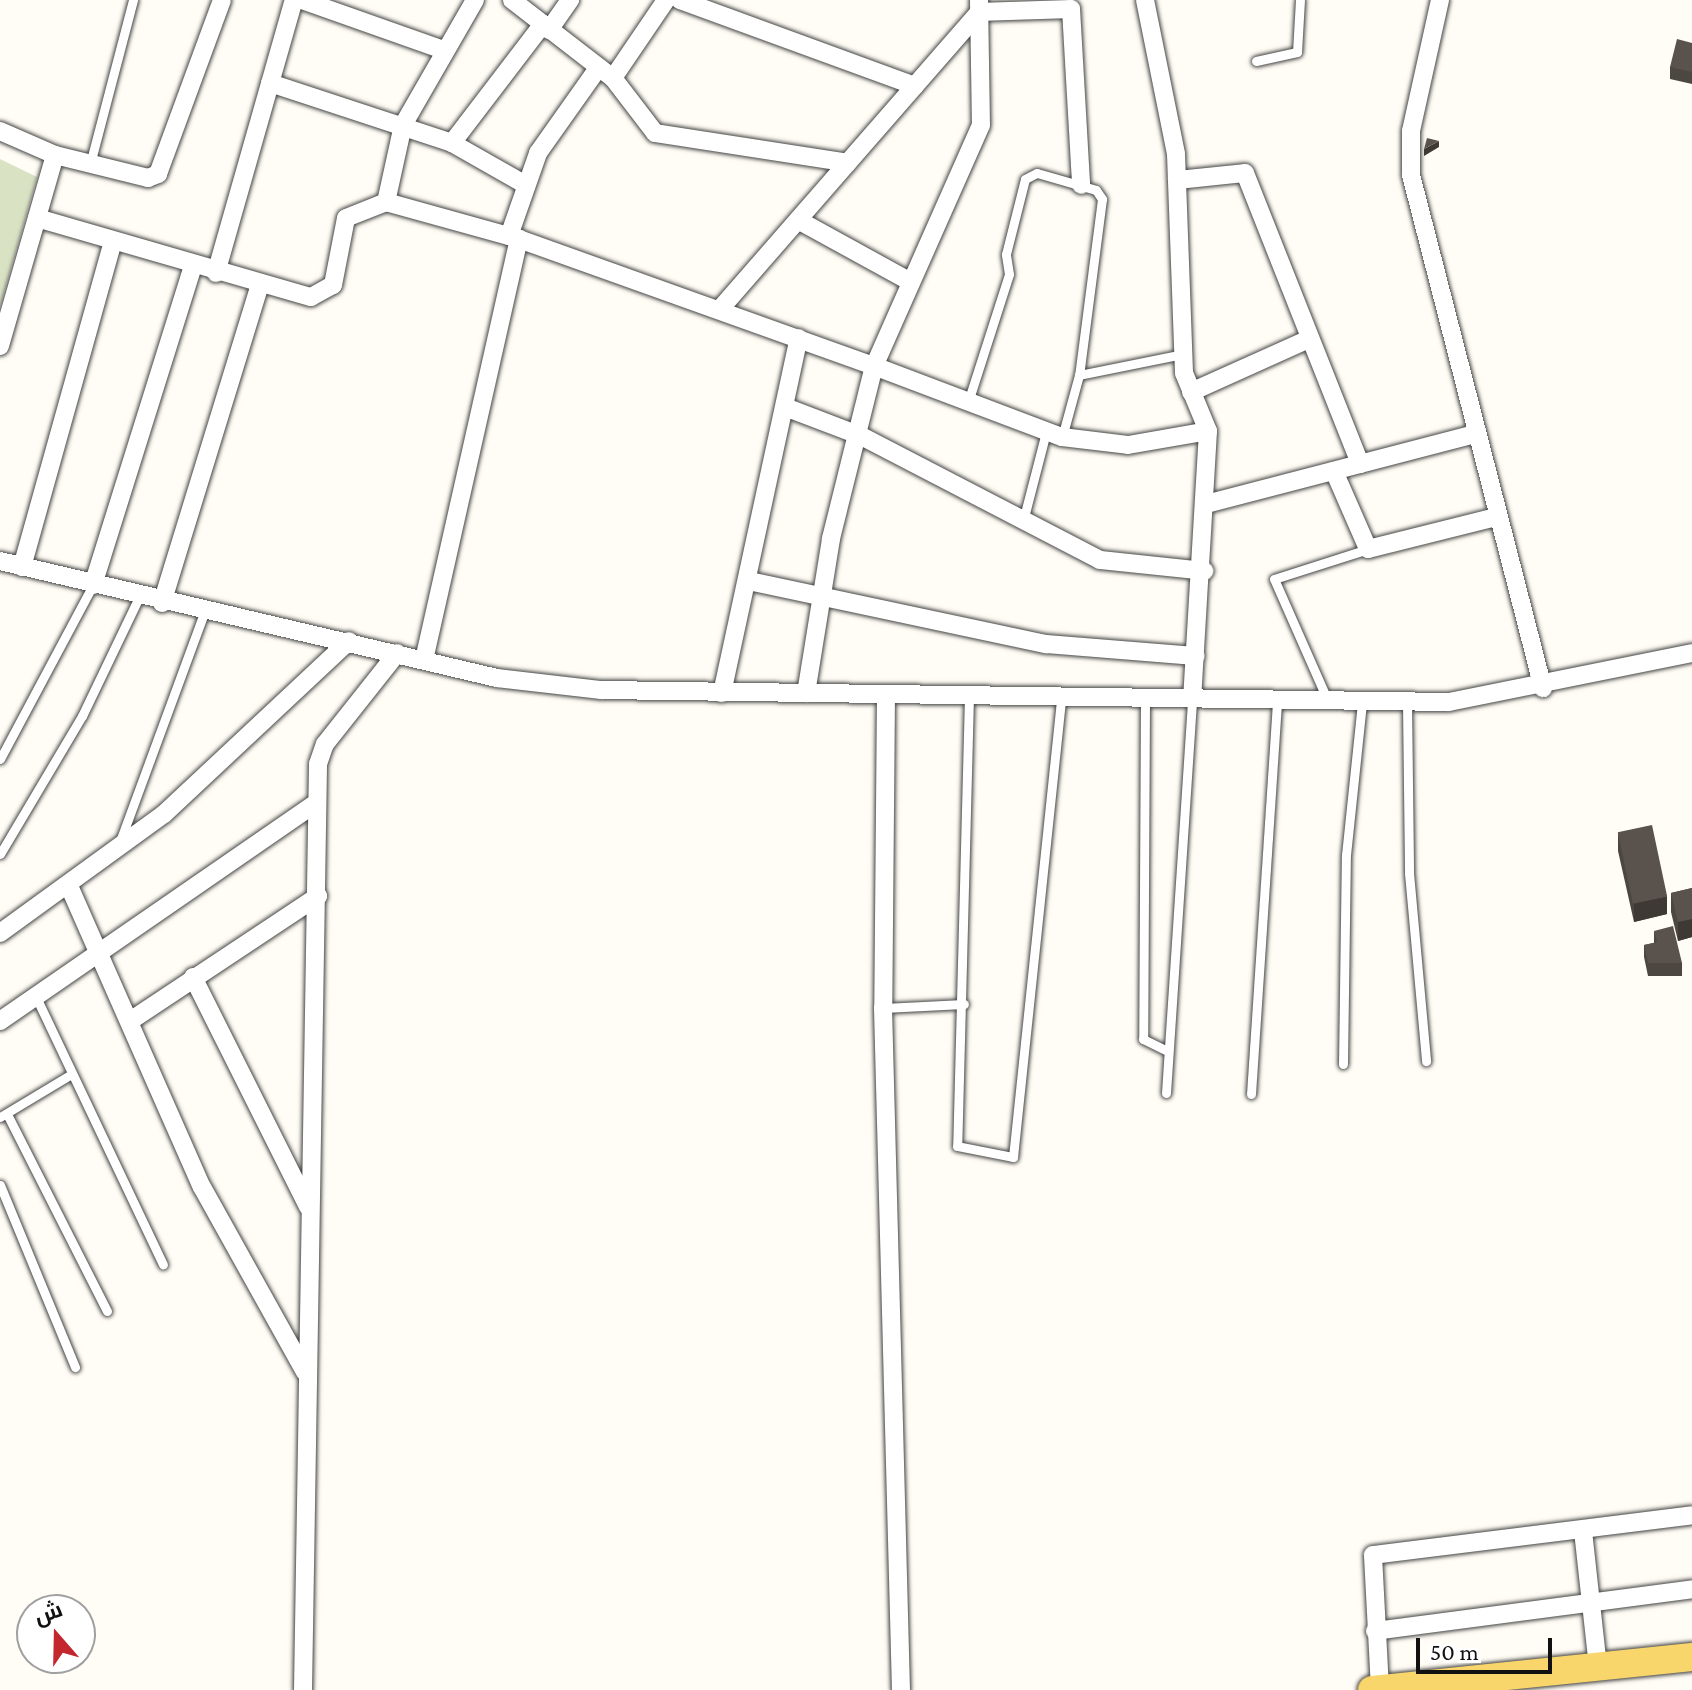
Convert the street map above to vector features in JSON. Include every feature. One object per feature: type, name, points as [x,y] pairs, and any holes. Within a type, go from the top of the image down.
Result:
[{"type":"main road","points":[[1372,1690],[1692,1657]]},
{"type":"street","points":[[0,131],[55,155],[90,164],[158,174],[222,0]]},
{"type":"street","points":[[216,273],[294,0]]},
{"type":"street","points":[[302,0],[443,50]]},
{"type":"street","points":[[386,202],[403,125],[443,50],[475,0]]},
{"type":"street","points":[[512,0],[606,73],[655,133],[848,163]]},
{"type":"street","points":[[452,143],[570,0]]},
{"type":"street","points":[[424,660],[526,185],[538,153],[666,0]]},
{"type":"street","points":[[680,0],[915,86]]},
{"type":"street","points":[[1145,0],[1177,180],[1183,354],[1191,392],[1208,431],[1204,571],[1192,700]]},
{"type":"street","points":[[1440,0],[1409,153],[1475,434],[1543,688]]},
{"type":"street","points":[[721,308],[915,86],[979,6]]},
{"type":"street","points":[[979,6],[1071,9],[1081,185]]},
{"type":"street","points":[[806,693],[820,594],[861,436],[874,366],[981,125],[979,6]]},
{"type":"street","points":[[270,83],[452,143],[526,185]]},
{"type":"street","points":[[0,346],[55,155]]},
{"type":"street","points":[[1177,180],[1245,173],[1360,464]]},
{"type":"street","points":[[37,218],[260,285],[323,295],[333,285],[346,218],[386,202],[514,238],[721,308],[1054,434],[1128,445],[1208,431]]},
{"type":"street","points":[[798,220],[911,282]]},
{"type":"street","points":[[22,567],[113,242]]},
{"type":"street","points":[[93,585],[193,266]]},
{"type":"street","points":[[162,603],[260,285]]},
{"type":"street","points":[[722,693],[749,581],[799,338]]},
{"type":"street","points":[[1191,392],[1309,339]]},
{"type":"street","points":[[785,407],[861,436],[1023,523],[1122,567],[1204,571]]},
{"type":"street","points":[[1206,504],[1475,434]]},
{"type":"street","points":[[1334,471],[1368,549],[1496,517]]},
{"type":"street","points":[[0,561],[204,613],[349,641],[545,686],[1061,700],[1407,703],[1543,688],[1692,653]]},
{"type":"street","points":[[749,581],[1046,644],[1196,656]]},
{"type":"street","points":[[0,933],[118,851],[349,641]]},
{"type":"street","points":[[303,1690],[309,1210],[318,896],[317,802],[325,744],[397,653]]},
{"type":"street","points":[[886,694],[883,1008],[901,1690]]},
{"type":"street","points":[[0,1021],[317,802]]},
{"type":"street","points":[[69,886],[202,1187],[307,1375]]},
{"type":"street","points":[[130,1021],[318,896]]},
{"type":"street","points":[[193,977],[309,1210]]},
{"type":"street","points":[[1380,1689],[1373,1555],[1692,1515]]},
{"type":"street","points":[[1583,1531],[1598,1667]]},
{"type":"street","points":[[1375,1631],[1692,1589]]},
{"type":"lane","points":[[90,164],[133,0]]},
{"type":"lane","points":[[1256,61],[1297,52],[1300,0]]},
{"type":"lane","points":[[968,402],[1009,274],[1006,254],[1025,179],[1037,173],[1081,185],[1102,199],[1079,375],[1054,434],[1023,523]]},
{"type":"lane","points":[[1079,375],[1183,354]]},
{"type":"lane","points":[[1328,702],[1274,579],[1368,549]]},
{"type":"lane","points":[[0,759],[93,585]]},
{"type":"lane","points":[[0,854],[82,716],[139,597]]},
{"type":"lane","points":[[118,851],[125,812],[204,613]]},
{"type":"lane","points":[[969,696],[961,804],[964,1004],[957,1146],[1013,1157],[1061,700]]},
{"type":"lane","points":[[1145,700],[1143,1039],[1166,1050]]},
{"type":"lane","points":[[1166,1093],[1166,1050],[1192,700]]},
{"type":"lane","points":[[1251,1094],[1277,700]]},
{"type":"lane","points":[[1343,1064],[1346,855],[1362,703]]},
{"type":"lane","points":[[1407,703],[1409,873],[1426,1061]]},
{"type":"lane","points":[[36,997],[70,1075],[163,1264]]},
{"type":"lane","points":[[883,1008],[964,1004]]},
{"type":"lane","points":[[70,1075],[3,1116],[107,1311]]},
{"type":"lane","points":[[0,1185],[75,1367]]},
{"type":"green space","points":[[0,159],[37,177],[0,306]]},
{"type":"building","points":[[1677,39],[1692,43],[1692,72],[1670,67]]},
{"type":"building","points":[[1427,138],[1439,141],[1424,149]]},
{"type":"building","points":[[1652,825],[1667,896],[1633,904],[1618,832]]},
{"type":"building","points":[[1692,888],[1692,919],[1678,922],[1671,893]]},
{"type":"building","points":[[1673,926],[1682,963],[1648,963],[1644,945],[1657,942],[1654,931]]}]
